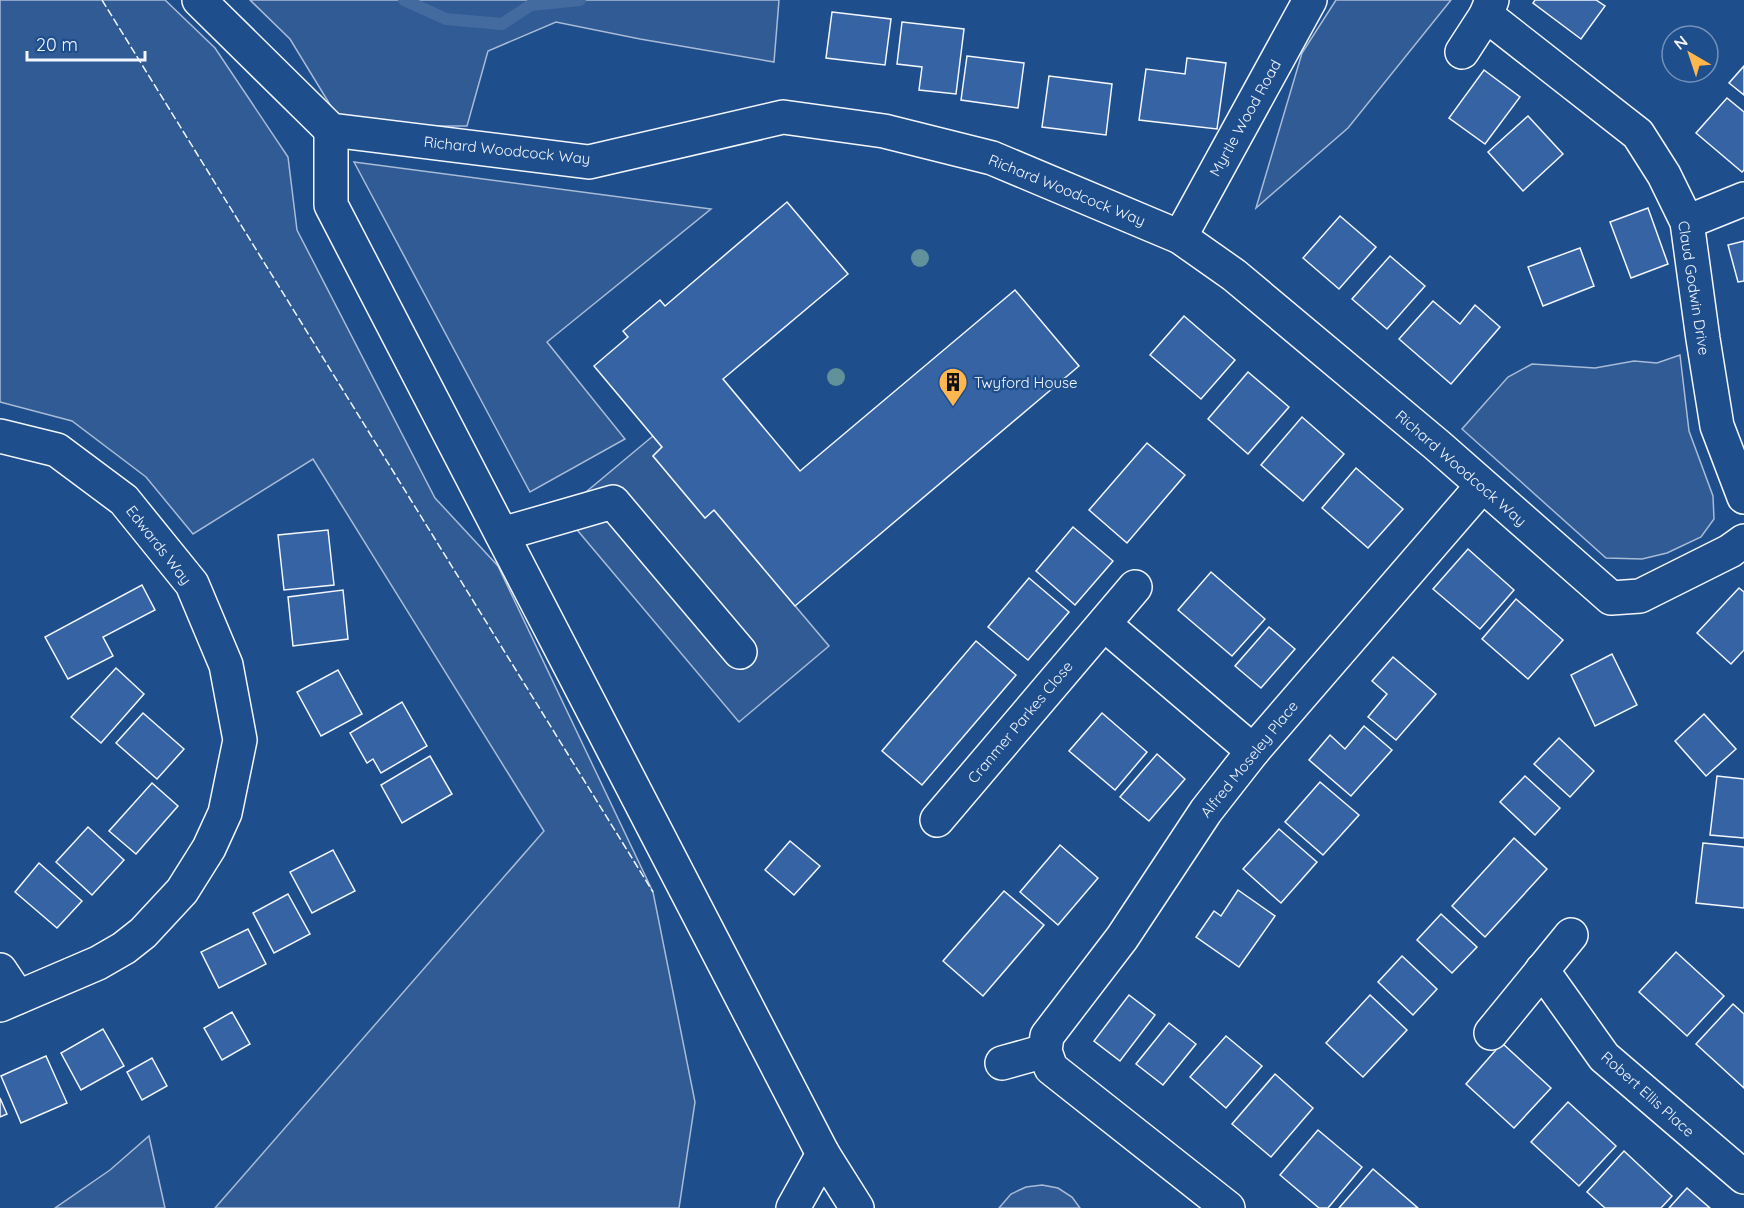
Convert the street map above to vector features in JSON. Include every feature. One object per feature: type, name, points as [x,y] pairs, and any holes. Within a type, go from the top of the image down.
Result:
[{"type":"street","points":[[199,0],[331,130],[331,205],[823,1154],[857,1208]]},
{"type":"street","name":"Myrtle Wood Road","points":[[1180,237],[1310,0]]},
{"type":"street","name":"Claud Godwin Drive","points":[[1462,52],[1489,8],[1638,134],[1664,175],[1687,222],[1717,426],[1744,497]]},
{"type":"street","name":"Richard Woodcock Way","points":[[331,130],[588,162],[783,117],[884,131],[992,158],[1180,237],[1234,275],[1437,446],[1611,598],[1640,596],[1730,551],[1744,541]]},
{"type":"street","points":[[1687,222],[1744,199]]},
{"type":"street","name":"Edwards Way","points":[[0,436],[57,450],[123,500],[192,584],[226,665],[240,741],[225,813],[209,848],[182,891],[143,933],[124,948],[98,963],[9,1001]]},
{"type":"street","name":"Alfred Moseley Place","points":[[1045,1051],[1047,1036],[1122,938],[1206,811],[1253,751],[1482,486]]},
{"type":"street","points":[[502,534],[613,502],[741,652]]},
{"type":"street","name":"Cranmer Parkes Close","points":[[937,820],[1135,587]]},
{"type":"street","points":[[1104,624],[1253,751]]},
{"type":"street","points":[[1491,1033],[1571,935]]},
{"type":"street","points":[[0,970],[9,1001]]},
{"type":"street","name":"Robert Ellis Place","points":[[1542,970],[1604,1057],[1744,1178]]},
{"type":"street","points":[[1002,1063],[1045,1051],[1051,1068],[1228,1208]]},
{"type":"street","points":[[793,1208],[823,1154]]},
{"type":"shaded area","points":[[0,0],[165,0],[215,48],[288,157],[297,230],[435,498],[498,566],[653,892],[695,1102],[679,1208],[215,1208],[544,831],[313,459],[193,534],[146,477],[72,421],[0,402]]},
{"type":"shaded area","points":[[250,0],[779,0],[774,62],[556,22],[488,51],[467,126],[343,126],[290,39]]},
{"type":"shaded area","points":[[1336,0],[1451,0],[1348,128],[1256,208],[1302,53]]},
{"type":"shaded area","points":[[354,162],[711,209],[547,342],[625,439],[530,492]]},
{"type":"shaded area","points":[[1680,355],[1689,431],[1713,496],[1714,519],[1701,537],[1667,553],[1642,559],[1606,558],[1462,429],[1508,377],[1532,364],[1595,368],[1634,361],[1657,363]]},
{"type":"shaded area","points":[[653,436],[662,447],[653,456],[705,518],[714,510],[829,646],[739,722],[562,512]]},
{"type":"shaded area","points":[[149,1136],[165,1208],[55,1208],[110,1170]]},
{"type":"shaded area","points":[[1042,1185],[1058,1188],[1072,1197],[1080,1208],[999,1208],[1011,1194],[1026,1187]]},
{"type":"building","points":[[1535,0],[1596,0],[1605,6],[1581,39],[1533,3]]},
{"type":"building","points":[[832,12],[891,19],[885,65],[826,58]]},
{"type":"building","points":[[902,22],[964,29],[956,94],[919,90],[922,67],[897,64]]},
{"type":"building","points":[[967,56],[1024,63],[1018,108],[961,100]]},
{"type":"building","points":[[1187,58],[1226,63],[1217,129],[1139,120],[1146,69],[1185,74]]},
{"type":"building","points":[[1744,66],[1744,95],[1729,83]]},
{"type":"building","points":[[1484,70],[1520,97],[1485,144],[1449,118]]},
{"type":"building","points":[[1049,76],[1112,84],[1106,135],[1042,127]]},
{"type":"building","points":[[1727,98],[1744,112],[1744,170],[1742,172],[1696,133]]},
{"type":"building","points":[[1528,116],[1563,154],[1523,191],[1488,152]]},
{"type":"building","name":"Twyford House","points":[[787,202],[848,274],[723,379],[800,471],[1015,290],[1079,366],[795,606],[714,510],[705,518],[653,456],[662,447],[594,366],[628,337],[623,331],[660,300],[665,306]]},
{"type":"building","points":[[1648,208],[1668,264],[1631,278],[1610,222]]},
{"type":"building","points":[[1340,216],[1376,247],[1339,289],[1303,258]]},
{"type":"building","points":[[1744,241],[1744,281],[1738,282],[1728,245]]},
{"type":"building","points":[[1580,248],[1594,286],[1543,306],[1528,267]]},
{"type":"building","points":[[1390,256],[1425,286],[1387,329],[1352,299]]},
{"type":"building","points":[[1433,301],[1460,324],[1475,305],[1500,327],[1451,384],[1399,339]]},
{"type":"building","points":[[1184,316],[1235,360],[1201,399],[1150,355]]},
{"type":"building","points":[[1248,372],[1289,407],[1248,454],[1208,419]]},
{"type":"building","points":[[1302,417],[1344,454],[1303,501],[1261,465]]},
{"type":"building","points":[[1147,443],[1185,475],[1127,543],[1089,510]]},
{"type":"building","points":[[1356,468],[1403,509],[1368,548],[1322,508]]},
{"type":"building","points":[[1073,527],[1113,561],[1075,605],[1036,571]]},
{"type":"building","points":[[328,530],[334,585],[284,590],[278,535]]},
{"type":"building","points":[[1468,549],[1514,590],[1480,629],[1433,589]]},
{"type":"building","points":[[1211,572],[1265,619],[1232,656],[1178,610]]},
{"type":"building","points":[[1029,578],[1069,612],[1028,660],[988,627]]},
{"type":"building","points":[[142,585],[155,610],[103,637],[113,656],[68,679],[45,637]]},
{"type":"building","points":[[1739,588],[1744,592],[1744,650],[1731,664],[1697,633]]},
{"type":"building","points":[[343,590],[348,639],[293,646],[288,597]]},
{"type":"building","points":[[1516,599],[1563,640],[1528,679],[1482,639]]},
{"type":"building","points":[[1269,627],[1295,649],[1261,688],[1235,666]]},
{"type":"building","points":[[976,641],[1016,675],[922,785],[882,751]]},
{"type":"building","points":[[1612,654],[1637,705],[1595,726],[1571,675]]},
{"type":"building","points":[[1393,657],[1436,694],[1396,740],[1368,717],[1387,694],[1372,681]]},
{"type":"building","points":[[116,668],[144,694],[101,743],[71,717]]},
{"type":"building","points":[[338,670],[362,714],[321,736],[297,692]]},
{"type":"building","points":[[402,702],[427,746],[381,773],[373,759],[367,763],[350,733]]},
{"type":"building","points":[[143,713],[184,749],[157,779],[116,743]]},
{"type":"building","points":[[1102,713],[1147,752],[1115,790],[1069,751]]},
{"type":"building","points":[[1704,714],[1736,749],[1706,776],[1675,741]]},
{"type":"building","points":[[1364,726],[1392,750],[1351,796],[1309,760],[1330,735],[1345,749]]},
{"type":"building","points":[[1559,738],[1594,771],[1570,797],[1534,764]]},
{"type":"building","points":[[1157,754],[1185,779],[1149,821],[1120,797]]},
{"type":"building","points":[[430,756],[452,794],[402,823],[381,785]]},
{"type":"building","points":[[1525,776],[1560,808],[1535,835],[1500,802]]},
{"type":"building","points":[[1717,776],[1744,779],[1744,838],[1710,835]]},
{"type":"building","points":[[1320,782],[1359,815],[1323,855],[1285,822]]},
{"type":"building","points":[[152,783],[178,806],[136,854],[109,831]]},
{"type":"building","points":[[88,827],[124,860],[92,895],[56,862]]},
{"type":"building","points":[[1279,829],[1317,862],[1281,903],[1243,869]]},
{"type":"building","points":[[1514,838],[1547,869],[1485,937],[1452,906]]},
{"type":"building","points":[[790,841],[820,866],[794,895],[765,870]]},
{"type":"building","points":[[1703,843],[1744,847],[1744,908],[1696,903]]},
{"type":"building","points":[[1060,845],[1098,878],[1058,925],[1020,892]]},
{"type":"building","points":[[333,850],[355,891],[312,913],[290,872]]},
{"type":"building","points":[[39,863],[82,901],[57,928],[15,892]]},
{"type":"building","points":[[1238,890],[1275,916],[1239,967],[1196,937],[1214,911],[1221,916]]},
{"type":"building","points":[[1004,891],[1044,925],[983,996],[943,961]]},
{"type":"building","points":[[288,894],[310,934],[274,953],[253,913]]},
{"type":"building","points":[[1441,914],[1477,947],[1452,973],[1417,940]]},
{"type":"building","points":[[248,929],[266,964],[219,988],[201,952]]},
{"type":"building","points":[[1676,952],[1724,996],[1687,1036],[1639,992]]},
{"type":"building","points":[[1402,956],[1437,989],[1413,1015],[1378,982]]},
{"type":"building","points":[[1129,995],[1155,1015],[1120,1061],[1094,1041]]},
{"type":"building","points":[[1370,995],[1407,1030],[1363,1077],[1326,1043]]},
{"type":"building","points":[[1733,1004],[1744,1014],[1744,1088],[1696,1044]]},
{"type":"building","points":[[232,1012],[250,1044],[222,1060],[204,1028]]},
{"type":"building","points":[[1169,1023],[1196,1044],[1163,1085],[1136,1064]]},
{"type":"building","points":[[103,1029],[124,1066],[81,1090],[61,1053]]},
{"type":"building","points":[[1226,1036],[1262,1066],[1226,1108],[1190,1077]]},
{"type":"building","points":[[1502,1043],[1551,1088],[1514,1128],[1466,1084]]},
{"type":"building","points":[[46,1056],[67,1103],[21,1123],[1,1076]]},
{"type":"building","points":[[152,1058],[167,1086],[142,1100],[127,1072]]},
{"type":"building","points":[[1275,1074],[1313,1108],[1271,1157],[1232,1124]]},
{"type":"building","points":[[0,1098],[7,1114],[0,1117]]},
{"type":"building","points":[[1568,1102],[1616,1146],[1579,1186],[1531,1142]]},
{"type":"building","points":[[1318,1130],[1362,1167],[1328,1208],[1319,1208],[1280,1175]]},
{"type":"building","points":[[1624,1151],[1672,1196],[1661,1208],[1605,1208],[1587,1192]]},
{"type":"building","points":[[1373,1169],[1418,1208],[1339,1208]]},
{"type":"building","points":[[1687,1188],[1710,1208],[1669,1208]]},
{"type":"waterway","points":[[404,0],[446,19],[502,24],[531,5],[580,0]]},
{"type":"fence","points":[[102,0],[653,892]]},
{"type":"place","name":"Twyford House","points":[[953,408]]}]
